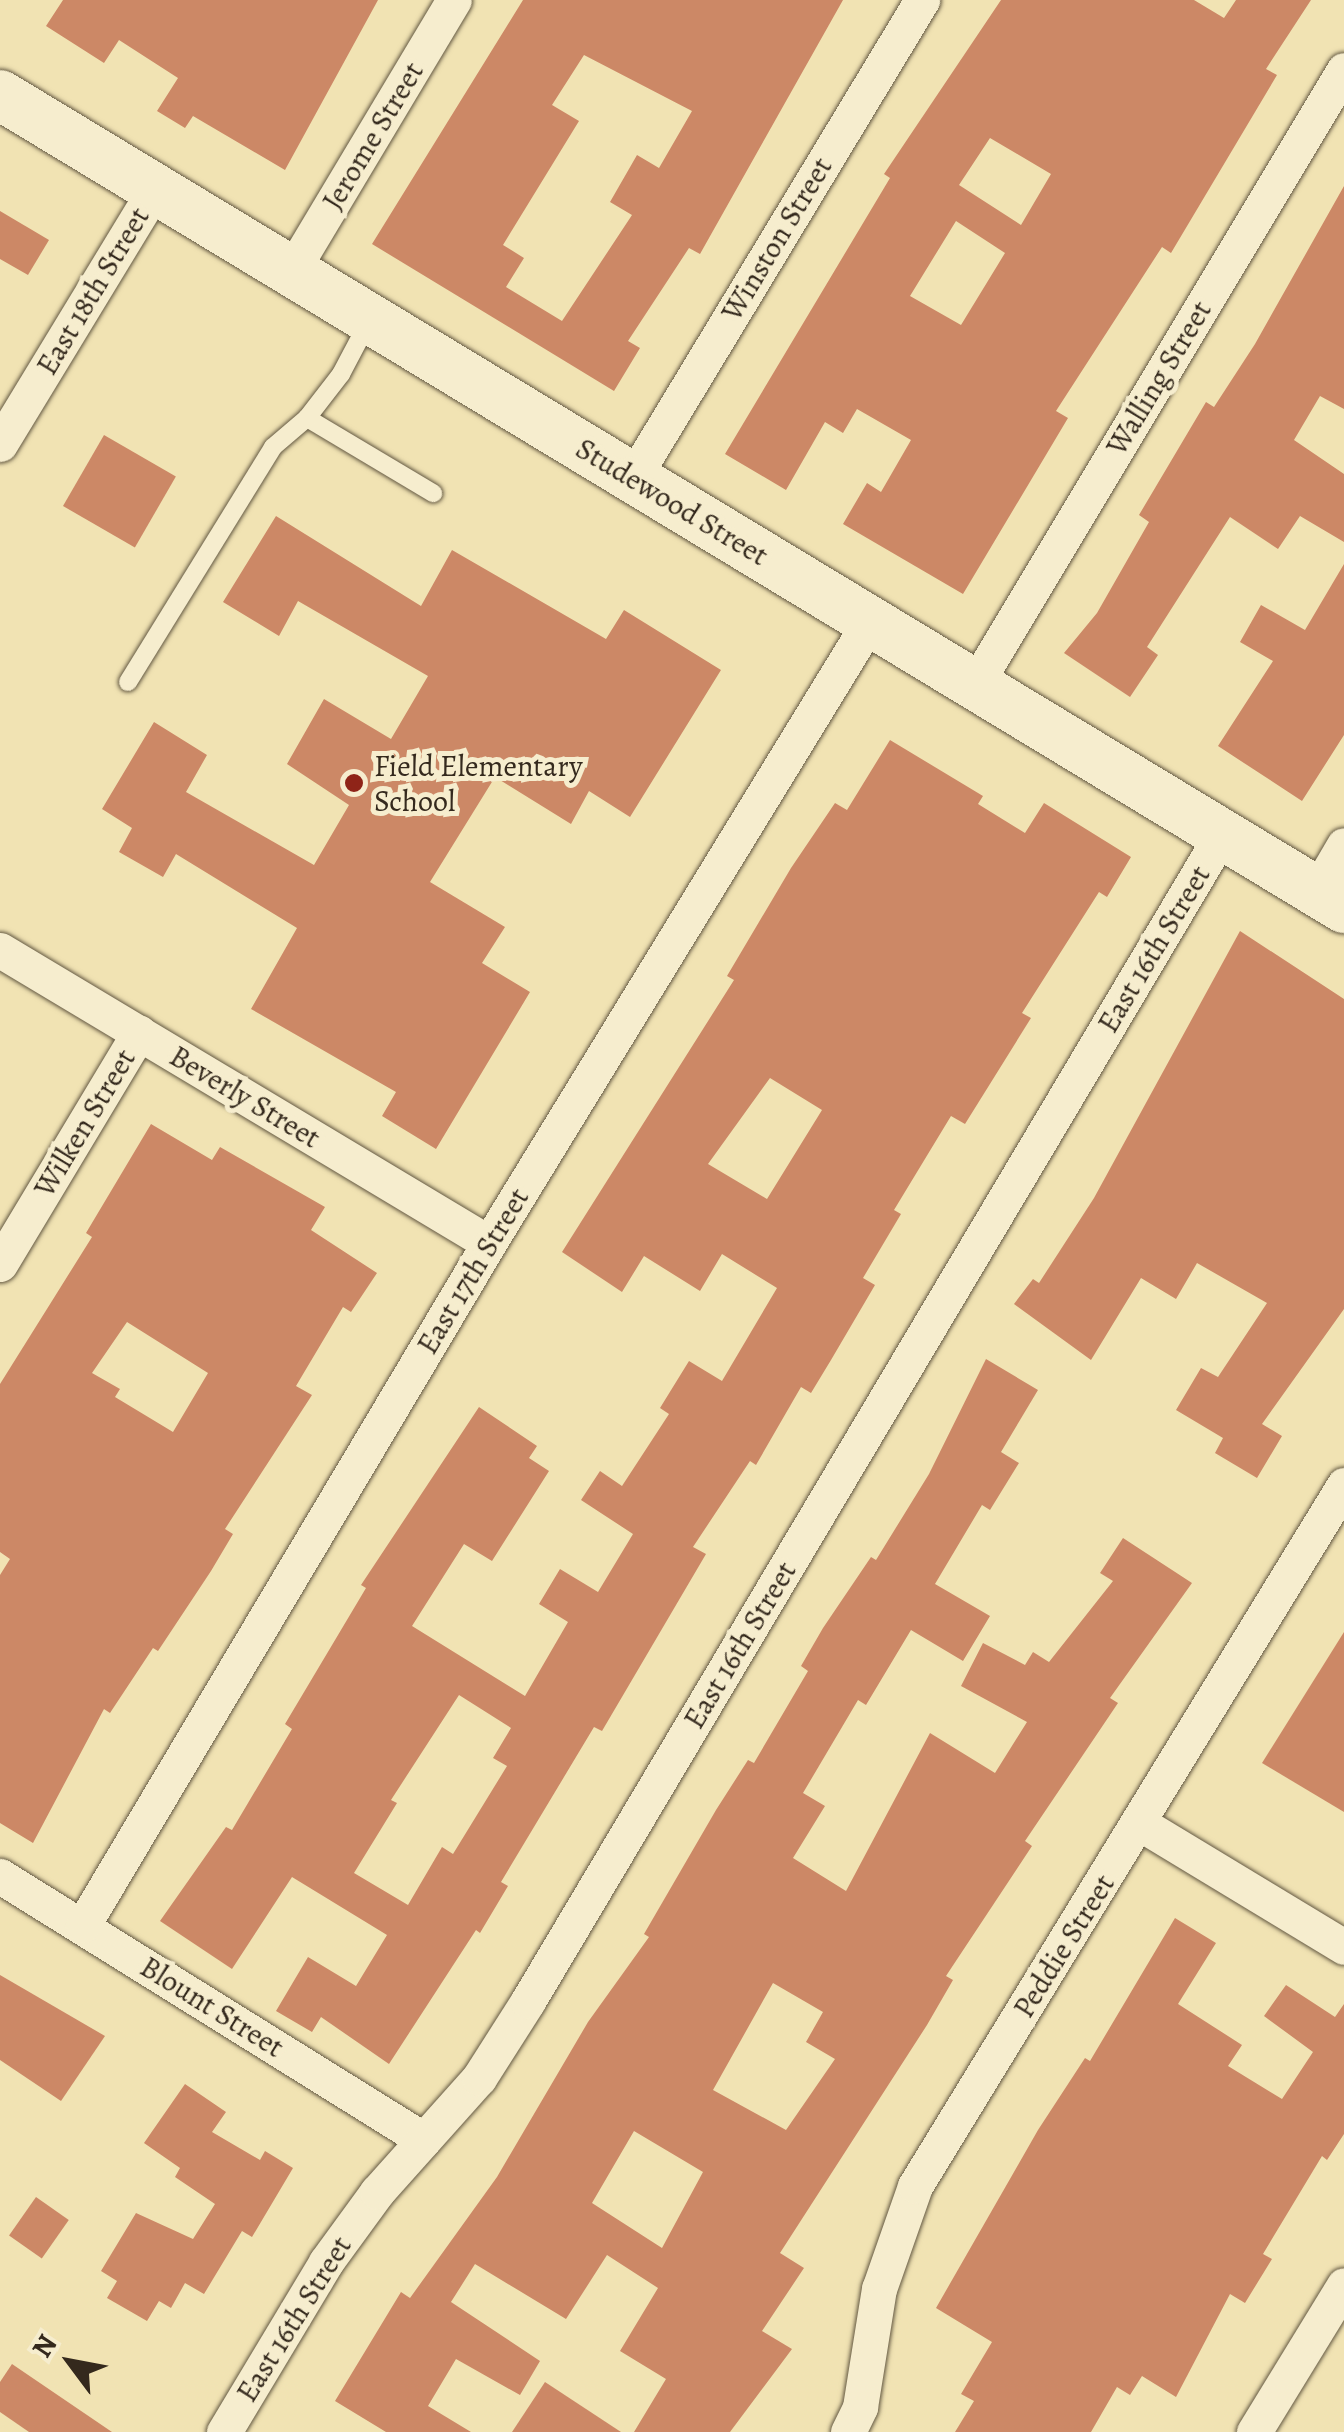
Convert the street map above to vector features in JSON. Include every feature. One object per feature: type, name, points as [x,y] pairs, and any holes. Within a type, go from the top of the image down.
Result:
[{"type":"main road","name":"Studewood Street","points":[[0,95],[1330,900]]},
{"type":"street","name":"Jerome Street","points":[[292,272],[454,0]]},
{"type":"street","name":"Winston Street","points":[[633,478],[922,0]]},
{"type":"street","name":"Walling Street","points":[[974,685],[1344,70]]},
{"type":"street","name":"East 18th Street","points":[[0,444],[154,188]]},
{"type":"street","name":"East 17th Street","points":[[83,1926],[489,1243],[870,621]]},
{"type":"street","name":"East 16th Street","points":[[224,2432],[326,2262],[478,2078],[528,2001],[1222,834]]},
{"type":"street","points":[[1330,900],[1344,845]]},
{"type":"street","name":"Beverly Street","points":[[0,950],[489,1243]]},
{"type":"street","name":"Wilken Street","points":[[0,1264],[139,1033]]},
{"type":"street","name":"Peddie Street","points":[[848,2432],[860,2407],[878,2289],[915,2186],[1141,1824],[1344,1485]]},
{"type":"street","points":[[1141,1824],[1344,1947]]},
{"type":"street","name":"Blount Street","points":[[0,1876],[424,2140]]},
{"type":"street","points":[[1258,2426],[1344,2285]]},
{"type":"lane","points":[[128,682],[273,447],[307,418],[341,374],[370,319]]},
{"type":"lane","points":[[307,418],[434,493]]},
{"type":"building","points":[[63,0],[378,0],[285,170],[193,116],[185,128],[157,111],[178,78],[119,40],[104,63],[46,26]]},
{"type":"building","points":[[523,0],[843,0],[700,254],[689,248],[628,341],[640,348],[614,391],[372,244]],"holes":[[[584,55],[692,111],[659,168],[637,155],[610,202],[632,215],[562,321],[506,287],[524,258],[503,245],[579,121],[552,105]]]},
{"type":"building","points":[[1001,0],[1194,0],[1224,18],[1236,0],[1311,0],[1266,69],[1277,75],[1171,253],[1162,247],[1056,411],[1068,418],[963,594],[843,524],[867,483],[881,492],[911,440],[857,409],[843,433],[825,422],[786,490],[725,454],[890,178],[884,174]],"holes":[[[990,138],[1051,174],[1021,225],[959,185]],[[956,221],[1005,253],[961,325],[910,296]]]},
{"type":"building","points":[[1344,186],[1344,409],[1320,396],[1294,440],[1344,474],[1344,542],[1300,516],[1278,549],[1230,517],[1147,647],[1158,655],[1130,697],[1064,653],[1097,613],[1149,522],[1139,515],[1206,402],[1214,407],[1255,344]]},
{"type":"building","points":[[0,211],[49,240],[28,275],[0,259]]},
{"type":"building","points":[[104,435],[176,476],[135,548],[63,506]]},
{"type":"building","points":[[276,516],[421,606],[452,550],[606,639],[624,610],[721,670],[630,817],[589,791],[571,824],[495,777],[430,882],[505,927],[482,963],[530,992],[436,1149],[382,1116],[396,1092],[251,1009],[297,928],[176,854],[163,877],[119,852],[132,828],[102,809],[154,722],[207,755],[186,792],[314,865],[349,805],[287,764],[324,699],[391,739],[428,676],[298,601],[279,636],[223,602]]},
{"type":"building","points":[[1344,564],[1344,735],[1302,801],[1218,746],[1273,661],[1240,642],[1261,605],[1305,630]]},
{"type":"building","points":[[890,740],[983,796],[978,804],[1025,833],[1044,803],[1131,857],[1107,897],[1099,892],[1022,1013],[1031,1018],[965,1124],[951,1116],[894,1210],[901,1214],[863,1278],[875,1285],[831,1360],[811,1393],[801,1387],[756,1465],[750,1461],[693,1547],[706,1554],[602,1731],[594,1727],[501,1882],[508,1886],[480,1933],[476,1930],[389,2064],[321,2017],[312,2032],[276,2011],[308,1957],[356,1986],[387,1935],[292,1877],[232,1969],[160,1921],[226,1827],[232,1830],[292,1729],[285,1724],[366,1588],[361,1585],[479,1407],[537,1446],[529,1458],[549,1471],[492,1561],[464,1544],[412,1626],[525,1696],[568,1622],[539,1604],[560,1569],[598,1592],[633,1534],[581,1500],[600,1471],[622,1486],[669,1414],[660,1408],[689,1361],[722,1381],[777,1288],[722,1254],[700,1291],[644,1256],[622,1292],[562,1252],[734,980],[727,976],[791,868],[835,803],[847,810]],"holes":[[[770,1078],[822,1110],[767,1199],[708,1164]],[[459,1695],[511,1728],[493,1758],[507,1766],[453,1854],[442,1847],[408,1905],[354,1873],[397,1803],[391,1800]]]},
{"type":"building","points":[[1240,931],[1344,999],[1344,1309],[1262,1424],[1282,1436],[1257,1478],[1215,1453],[1223,1438],[1176,1410],[1201,1368],[1218,1377],[1267,1303],[1197,1263],[1176,1299],[1141,1278],[1091,1360],[1014,1304],[1033,1279],[1039,1283],[1094,1198]]},
{"type":"building","points":[[151,1124],[212,1160],[220,1147],[325,1207],[311,1230],[377,1273],[351,1312],[343,1307],[296,1386],[312,1395],[225,1529],[233,1534],[211,1571],[158,1651],[153,1648],[110,1713],[104,1709],[33,1843],[0,1823],[0,1575],[10,1559],[0,1552],[0,1384],[92,1237],[86,1233]],"holes":[[[127,1322],[208,1373],[173,1432],[115,1397],[120,1389],[92,1373]]]},
{"type":"building","points":[[986,1359],[1038,1390],[1001,1452],[1019,1463],[990,1510],[982,1505],[935,1584],[990,1616],[963,1661],[911,1630],[866,1705],[858,1700],[803,1793],[825,1806],[793,1858],[846,1891],[930,1733],[995,1773],[1027,1722],[961,1686],[983,1643],[1025,1665],[1033,1652],[1049,1662],[1113,1581],[1100,1573],[1123,1538],[1192,1583],[1110,1698],[1118,1703],[1025,1841],[1032,1846],[946,1976],[953,1980],[927,2025],[780,2253],[804,2268],[762,2331],[792,2349],[730,2432],[634,2432],[666,2379],[620,2351],[658,2288],[607,2255],[566,2319],[475,2264],[451,2302],[540,2361],[520,2395],[456,2359],[428,2406],[471,2432],[386,2432],[335,2401],[401,2292],[410,2298],[497,2177],[588,2022],[649,1937],[644,1934],[716,1810],[748,1760],[754,1763],[808,1671],[801,1666],[823,1628],[871,1557],[876,1560],[929,1474]],"holes":[[[773,1983],[823,2012],[806,2042],[835,2059],[786,2130],[713,2090]],[[634,2131],[703,2172],[662,2248],[592,2203]]]},
{"type":"building","points":[[1344,1632],[1344,1812],[1262,1763]]},
{"type":"building","points":[[1175,1918],[1216,1943],[1178,2004],[1242,2045],[1228,2066],[1282,2099],[1313,2052],[1264,2016],[1286,1985],[1335,2017],[1344,2004],[1344,2134],[1327,2160],[1322,2156],[1263,2254],[1272,2259],[1245,2303],[1230,2294],[1176,2397],[1142,2376],[1130,2395],[1117,2387],[1091,2432],[955,2432],[974,2401],[961,2394],[992,2342],[936,2308],[1038,2130],[1085,2058],[1090,2061]]},
{"type":"building","points":[[0,1975],[105,2036],[61,2101],[0,2060]]},
{"type":"building","points":[[185,2084],[226,2112],[212,2132],[260,2160],[265,2151],[293,2168],[252,2237],[242,2231],[204,2294],[185,2283],[171,2308],[159,2301],[147,2321],[107,2298],[117,2281],[101,2271],[136,2213],[193,2239],[215,2204],[175,2177],[180,2168],[144,2143]]},
{"type":"building","points":[[36,2197],[69,2220],[42,2258],[9,2236]]},
{"type":"building","points":[[12,2364],[112,2432],[29,2432],[0,2412],[0,2382]]},
{"type":"building","points":[[545,2382],[621,2432],[512,2432]]},
{"type":"place","name":"Field Elementary School","points":[[354,783]]}]
